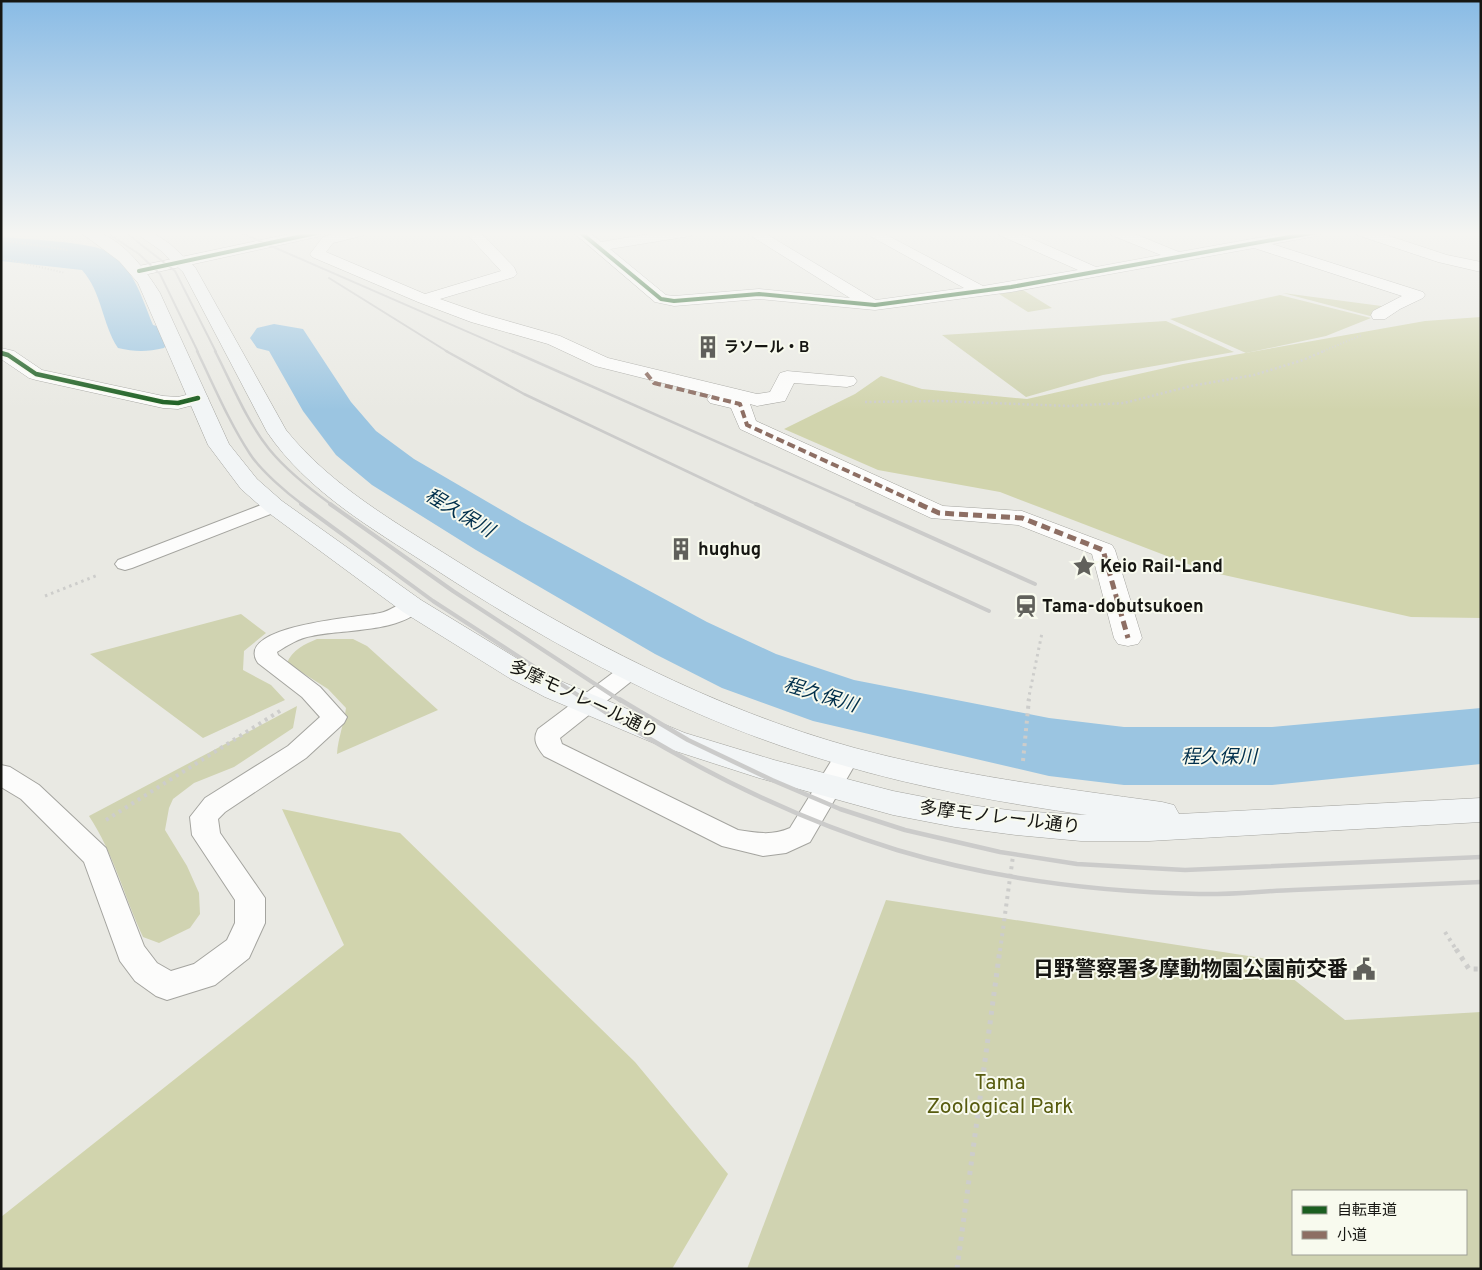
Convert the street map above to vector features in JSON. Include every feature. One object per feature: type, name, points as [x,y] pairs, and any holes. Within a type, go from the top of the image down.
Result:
[{"type":"main road","name":"多摩モノレール通り","points":[[151,291],[219,445],[249,484],[274,506],[412,606],[521,673],[674,740],[770,770],[893,803],[955,815],[1016,823],[1100,828],[1149,828],[1481,810]]},
{"type":"main road","name":"多摩モノレール通り","points":[[203,291],[276,432],[304,464],[372,517],[470,581],[569,640],[710,708],[847,756],[955,781],[1174,815],[1240,823]]},
{"type":"street","points":[[406,291],[476,318],[554,340],[602,362],[757,400],[778,397],[786,377],[847,381]]},
{"type":"street","points":[[424,299],[450,291]]},
{"type":"street","points":[[651,291],[661,299],[674,301],[759,294],[875,305],[985,291]]},
{"type":"street","points":[[852,291],[875,305]]},
{"type":"street","points":[[1379,315],[1394,305],[1417,295],[1406,291]]},
{"type":"street","points":[[1,353],[8,355],[36,374],[163,402],[178,402],[198,398]]},
{"type":"street","points":[[646,373],[654,383],[740,404],[747,425],[938,513],[1022,518],[1102,550],[1128,638]]},
{"type":"lane","points":[[125,564],[274,506]]},
{"type":"lane","points":[[1,774],[30,792],[96,856],[131,952],[146,972],[167,986],[204,975],[238,949],[250,923],[250,898],[206,835],[204,817],[215,805],[297,752],[336,717],[311,692],[266,658],[266,650],[277,640],[297,632],[388,618],[412,606]]},
{"type":"lane","points":[[630,671],[547,735],[548,744],[553,750],[732,839],[763,845],[786,842],[800,835],[847,756]]},
{"type":"path","points":[[859,401],[868,403],[939,401],[1069,406],[1124,403],[1191,386],[1254,375],[1303,360],[1364,334],[1378,322],[1379,315]]},
{"type":"path","points":[[45,596],[125,564]]},
{"type":"path","points":[[1024,758],[1027,707],[1042,633]]},
{"type":"path","points":[[76,838],[311,692]]},
{"type":"path","points":[[957,1269],[1014,851]]},
{"type":"path","points":[[1445,932],[1469,970],[1481,969]]},
{"type":"green space","points":[[1025,291],[1052,308],[1028,312],[999,294]]},
{"type":"green space","points":[[1283,293],[1389,307],[1370,316]]},
{"type":"green space","points":[[1280,295],[1371,318],[1326,336],[1246,353],[1170,319]]},
{"type":"green space","points":[[1481,317],[1481,618],[1411,617],[1206,571],[1000,492],[878,470],[784,429],[855,394],[881,376],[922,389],[1027,399],[1183,364],[1425,321]]},
{"type":"green space","points":[[1166,321],[1234,352],[1103,375],[1026,397],[942,335]]},
{"type":"green space","points":[[241,614],[266,633],[244,651],[243,670],[271,685],[285,700],[203,738],[90,654]]},
{"type":"green space","points":[[317,639],[353,639],[367,646],[438,710],[337,754],[346,708],[328,689],[287,663],[296,651]]},
{"type":"green space","points":[[297,706],[293,728],[234,767],[194,783],[173,799],[169,808],[165,830],[187,866],[199,893],[200,914],[190,928],[159,943],[143,937],[112,860],[89,816]]},
{"type":"green space","points":[[282,809],[400,833],[635,1062],[728,1174],[672,1269],[1,1269],[1,1217],[344,945]]},
{"type":"green space","name":"Tama Zoological Park","points":[[886,900],[1268,959],[1345,1020],[1481,1012],[1481,1269],[747,1269]]},
{"type":"waterway","name":"程久保川","points":[[117,291],[135,338],[147,338]]},
{"type":"waterway","name":"程久保川","points":[[274,338],[286,339],[330,411],[356,443],[393,472],[499,536],[681,638],[749,671],[841,703],[1049,747],[1124,756],[1272,756],[1481,736]]},
{"type":"railway","points":[[168,291],[198,352]]},
{"type":"railway","points":[[185,291],[216,352]]},
{"type":"railway","points":[[350,291],[448,352]]},
{"type":"railway","points":[[375,291],[514,352]]},
{"type":"railway","points":[[197,351],[228,417],[250,454],[267,474],[303,505]]},
{"type":"railway","points":[[215,351],[246,414],[269,449],[283,465],[332,505]]},
{"type":"railway","points":[[446,351],[524,394],[758,505]]},
{"type":"railway","points":[[512,351],[860,505]]},
{"type":"railway","points":[[301,504],[433,601],[587,701]]},
{"type":"railway","points":[[330,504],[453,591],[621,701]]},
{"type":"railway","points":[[756,504],[989,611]]},
{"type":"railway","points":[[857,504],[1035,584]]},
{"type":"railway","points":[[585,699],[659,744],[775,804],[815,821],[897,850],[971,869],[1085,887],[1199,894],[1481,882]]},
{"type":"railway","points":[[619,699],[688,740],[772,780],[840,809],[905,830],[1000,852],[1077,864],[1185,870],[1481,857]]},
{"type":"marked path","points":[[646,373],[654,383],[740,404],[747,425],[939,513],[1022,518],[1103,550],[1128,638]]},
{"type":"cycle path","points":[[652,291],[661,299],[674,301],[759,294],[875,305],[979,291]]},
{"type":"cycle path","points":[[1,353],[8,355],[36,374],[163,402],[178,403],[198,398]]},
{"type":"place","name":"ラソール・B","points":[[708,347]]},
{"type":"place","name":"hughug","points":[[681,549]]},
{"type":"place","name":"Keio Rail-Land","points":[[1084,566]]},
{"type":"place","name":"Tama-dobutsukoen","points":[[1026,606]]},
{"type":"place","name":"日野警察署多摩動物園公園前交番","points":[[1364,969]]}]
